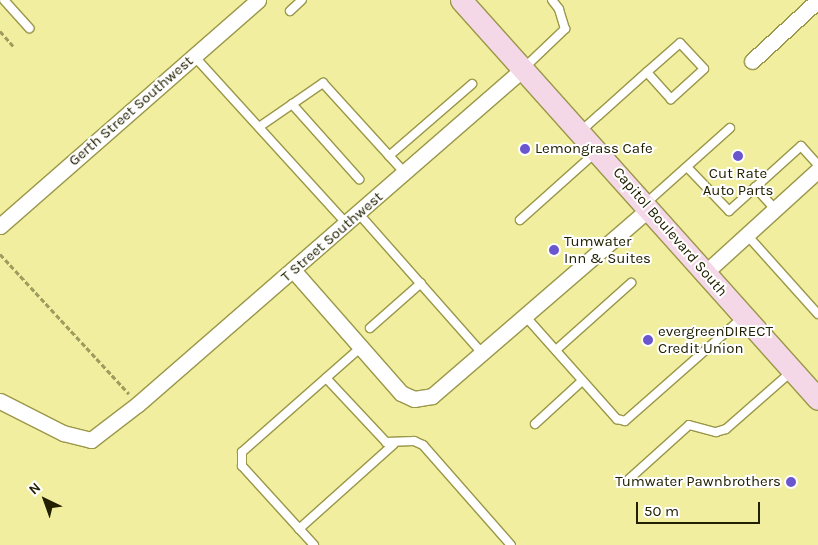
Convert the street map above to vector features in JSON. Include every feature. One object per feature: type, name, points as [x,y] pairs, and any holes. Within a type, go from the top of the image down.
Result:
[{"type":"main road","name":"Capitol Boulevard South","points":[[461,0],[581,131],[818,399]]},
{"type":"street","name":"Gerth Street Southwest","points":[[2,224],[258,0]]},
{"type":"street","points":[[752,61],[818,0]]},
{"type":"street","name":"T Street Southwest","points":[[0,401],[17,412],[82,440],[91,440],[138,404],[359,214],[524,68]]},
{"type":"street","points":[[706,272],[818,170]]},
{"type":"street","points":[[293,270],[360,348],[401,392],[414,398],[435,394],[583,267],[647,206]]},
{"type":"lane","points":[[4,0],[29,28]]},
{"type":"lane","points":[[290,11],[302,0]]},
{"type":"lane","points":[[524,68],[565,28],[559,8],[552,0]]},
{"type":"lane","points":[[581,131],[646,72],[680,43],[704,69],[671,99],[646,72]]},
{"type":"lane","points":[[194,56],[347,224]]},
{"type":"lane","points":[[259,127],[323,83],[405,173]]},
{"type":"lane","points":[[389,156],[472,84]]},
{"type":"lane","points":[[292,104],[359,178]]},
{"type":"lane","points":[[647,206],[730,128]]},
{"type":"lane","points":[[687,167],[729,211],[801,146],[818,165]]},
{"type":"lane","points":[[520,220],[598,150]]},
{"type":"lane","points":[[755,188],[775,210]]},
{"type":"lane","points":[[359,214],[483,354]]},
{"type":"lane","points":[[747,235],[818,314]]},
{"type":"lane","points":[[370,328],[420,283]]},
{"type":"lane","points":[[556,350],[632,283]]},
{"type":"lane","points":[[526,317],[618,419],[625,421],[745,316]]},
{"type":"lane","points":[[314,545],[242,466],[242,452],[360,348]]},
{"type":"lane","points":[[628,480],[689,425],[716,432],[726,429],[793,370]]},
{"type":"lane","points":[[326,378],[386,442],[394,444],[414,441],[424,445],[511,545]]},
{"type":"lane","points":[[535,424],[582,381]]},
{"type":"lane","points":[[299,529],[394,444]]},
{"type":"path","points":[[0,31],[13,46]]},
{"type":"path","points":[[0,254],[138,404]]},
{"type":"place","name":"Lemongrass Cafe","points":[[525,149]]},
{"type":"place","name":"Cut Rate Auto Parts","points":[[738,156]]},
{"type":"place","name":"Tumwater Inn & Suites","points":[[554,250]]},
{"type":"place","name":"evergreenDIRECT Credit Union","points":[[648,340]]},
{"type":"place","name":"Tumwater Pawnbrothers","points":[[791,482]]}]
